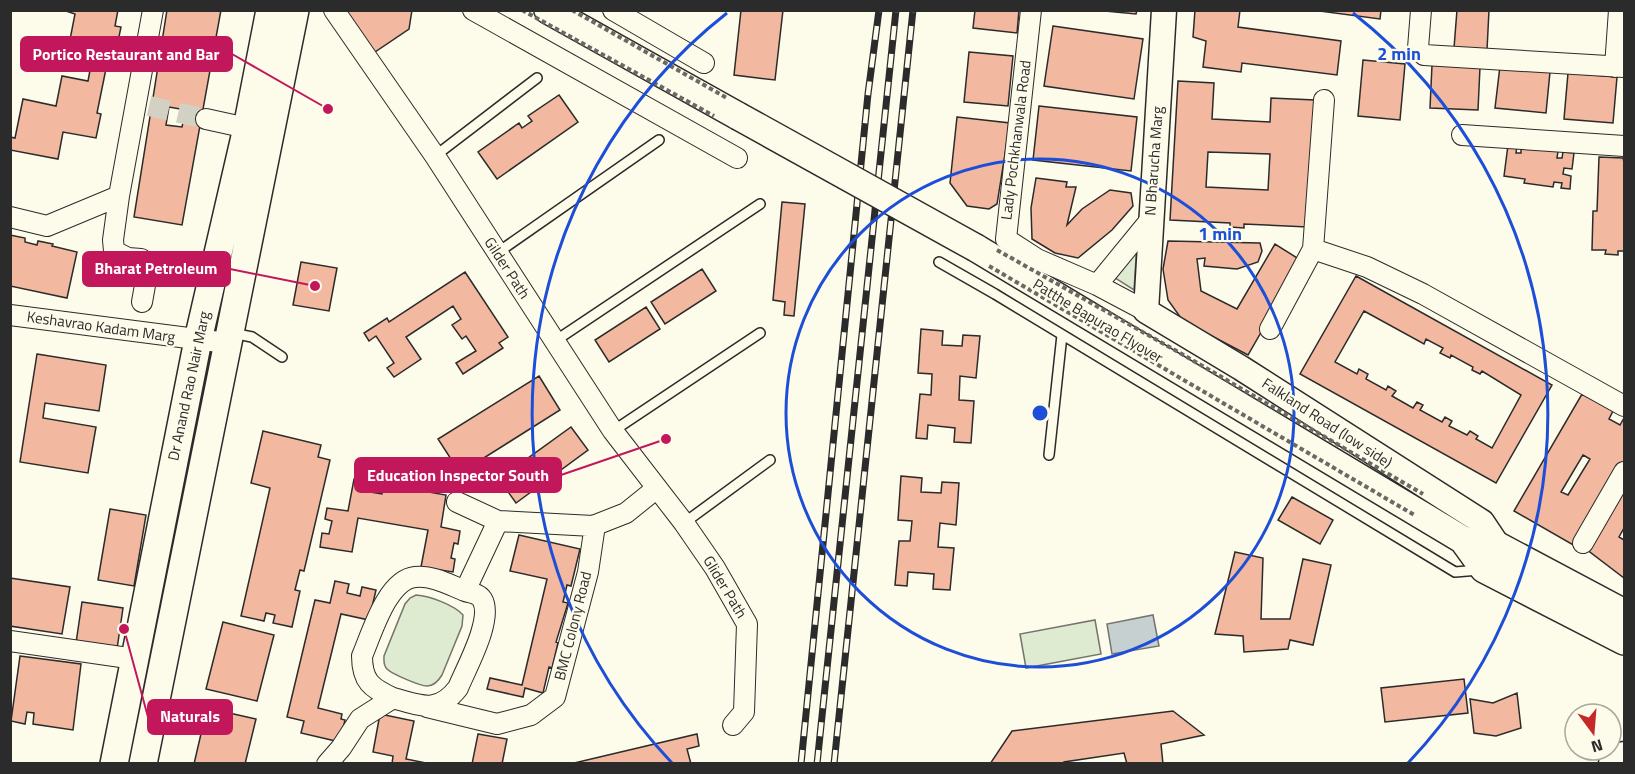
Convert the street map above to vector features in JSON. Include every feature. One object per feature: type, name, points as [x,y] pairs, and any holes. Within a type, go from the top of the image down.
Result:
[{"type":"main road","name":"Dr Anand Rao Nair Marg","points":[[114,764],[198,340],[248,128],[270,10]]},
{"type":"main road","name":"Dr Anand Rao Nair Marg","points":[[143,764],[295,10]]},
{"type":"main road","name":"Patthe Bapurao Flyover","points":[[548,10],[976,248],[1458,537]]},
{"type":"main road","points":[[1458,537],[1498,546],[1624,613]]},
{"type":"main road","points":[[1458,537],[1484,569],[1624,641]]},
{"type":"main road","points":[[1614,764],[1624,757]]},
{"type":"street","points":[[142,302],[147,274],[141,259],[128,258],[114,251],[113,240],[118,196],[143,105],[153,10]]},
{"type":"street","name":"Gilder Path","points":[[334,10],[435,156],[613,431],[684,523]]},
{"type":"street","points":[[473,10],[737,158]]},
{"type":"street","points":[[613,10],[704,63]]},
{"type":"street","name":"Lady Pochkhanwala Road","points":[[1031,10],[1006,239],[1037,260],[1097,285],[1146,311]]},
{"type":"street","name":"N Bharucha Marg","points":[[1146,311],[1164,10]]},
{"type":"street","points":[[1421,10],[1418,48],[1424,55],[1620,67],[1619,10]]},
{"type":"street","points":[[1270,329],[1313,249],[1324,100]]},
{"type":"street","points":[[206,118],[248,128]]},
{"type":"street","points":[[1462,135],[1624,146]]},
{"type":"street","points":[[10,217],[48,226],[118,196]]},
{"type":"street","points":[[1097,285],[1151,219]]},
{"type":"street","points":[[1313,249],[1367,267],[1423,294],[1624,406]]},
{"type":"street","name":"Falkland Road (low side)","points":[[1146,311],[1241,368],[1482,522],[1498,546]]},
{"type":"street","name":"Keshavrao Kadam Marg","points":[[10,315],[198,340],[228,338]]},
{"type":"street","points":[[1583,543],[1624,472]]},
{"type":"street","points":[[457,502],[498,521],[596,525],[626,513],[657,488]]},
{"type":"street","points":[[465,591],[498,521]]},
{"type":"street","name":"Glider Path","points":[[684,523],[715,568],[747,624],[744,712],[733,725]]},
{"type":"street","name":"BMC Colony Road","points":[[426,707],[437,705],[458,688],[482,631],[484,608],[482,599],[477,594],[439,580],[415,577],[405,580],[390,594],[362,656],[364,676],[377,690],[393,698],[426,707],[497,724],[531,715],[555,697],[588,572],[596,525]]},
{"type":"street","points":[[10,641],[135,659]]},
{"type":"street","points":[[327,764],[341,748],[360,719],[393,698]]},
{"type":"lane","points":[[435,156],[537,78]]},
{"type":"lane","points":[[497,253],[659,140]]},
{"type":"lane","points":[[555,341],[760,204]]},
{"type":"lane","points":[[939,262],[1455,572],[1484,569]]},
{"type":"lane","points":[[613,431],[760,333]]},
{"type":"lane","points":[[1049,454],[1062,335]]},
{"type":"lane","points":[[228,338],[252,337],[282,357]]},
{"type":"lane","points":[[684,523],[770,460]]},
{"type":"green space","points":[[1137,243],[1134,290],[1104,271]]},
{"type":"green space","points":[[416,595],[441,602],[463,615],[462,626],[442,675],[430,686],[418,684],[394,674],[387,669],[384,663],[384,656],[405,604]]},
{"type":"green space","points":[[1095,620],[1101,654],[1026,668],[1020,634]]},
{"type":"shaded area","points":[[1153,615],[1159,646],[1112,654],[1107,624]]},
{"type":"building","points":[[63,10],[118,10],[115,26],[121,27],[117,46],[111,44],[97,113],[101,114],[96,138],[63,132],[58,159],[10,150],[10,137],[15,138],[23,99],[56,106],[62,76],[88,81],[91,65],[66,60],[75,14]]},
{"type":"building","points":[[167,10],[221,10],[182,225],[134,217]],"holes":[[[169,107],[186,110],[182,127],[166,125]]]},
{"type":"building","points":[[342,10],[412,10],[409,29],[372,54]]},
{"type":"building","points":[[741,10],[783,10],[775,80],[734,75]]},
{"type":"building","points":[[975,10],[1019,10],[1017,33],[973,28]]},
{"type":"building","points":[[1094,10],[1137,10],[1136,14]]},
{"type":"building","points":[[1195,10],[1240,10],[1238,27],[1341,41],[1337,75],[1242,63],[1241,72],[1203,67],[1206,41],[1193,37]]},
{"type":"building","points":[[1312,10],[1381,10],[1380,19]]},
{"type":"building","points":[[1457,10],[1489,10],[1487,50],[1454,48]]},
{"type":"building","points":[[1053,26],[1143,39],[1134,99],[1044,86]]},
{"type":"building","points":[[969,52],[1013,56],[1008,106],[964,102]]},
{"type":"building","points":[[1363,60],[1405,64],[1400,120],[1358,116]]},
{"type":"building","points":[[1432,65],[1480,67],[1478,110],[1430,108]]},
{"type":"building","points":[[1500,66],[1550,72],[1546,113],[1495,108]]},
{"type":"building","points":[[1568,73],[1617,77],[1613,123],[1564,119]]},
{"type":"building","points":[[1178,81],[1214,83],[1212,119],[1270,122],[1271,98],[1315,100],[1308,227],[1244,224],[1244,228],[1230,227],[1230,223],[1170,220]],"holes":[[[1208,152],[1270,154],[1268,190],[1206,187]]]},
{"type":"building","points":[[559,95],[578,122],[497,179],[478,152],[519,123],[522,128],[532,121],[528,116]]},
{"type":"building","points":[[1039,106],[1137,117],[1131,171],[1033,160]]},
{"type":"building","points":[[957,117],[1010,123],[997,204],[989,209],[967,206],[950,183]]},
{"type":"building","points":[[1508,145],[1517,146],[1516,153],[1521,153],[1521,147],[1558,151],[1557,158],[1562,158],[1563,152],[1574,153],[1572,169],[1564,168],[1563,174],[1571,176],[1570,189],[1561,188],[1562,183],[1554,182],[1553,187],[1524,183],[1525,179],[1504,176]]},
{"type":"building","points":[[1599,157],[1623,158],[1624,162],[1624,251],[1618,251],[1618,255],[1605,254],[1606,250],[1592,250],[1593,211],[1597,211]]},
{"type":"building","points":[[1036,178],[1067,182],[1066,187],[1076,187],[1067,225],[1082,209],[1110,190],[1131,193],[1133,206],[1112,230],[1078,258],[1055,253],[1032,239],[1031,208]]},
{"type":"building","points":[[782,202],[805,204],[794,316],[784,315],[785,302],[773,300]]},
{"type":"building","points":[[10,235],[25,238],[25,242],[37,245],[38,241],[77,252],[67,298],[10,286]]},
{"type":"building","points":[[1168,241],[1260,243],[1262,251],[1258,262],[1237,269],[1204,266],[1205,258],[1197,259],[1201,291],[1237,309],[1275,244],[1302,261],[1248,355],[1183,321],[1168,300],[1163,269]]},
{"type":"building","points":[[301,262],[337,268],[329,311],[293,305]]},
{"type":"building","points":[[702,269],[716,291],[665,324],[651,302]]},
{"type":"building","points":[[465,272],[508,337],[499,343],[503,348],[463,374],[456,363],[476,351],[466,336],[462,339],[452,325],[461,319],[453,306],[406,337],[421,359],[394,377],[387,368],[394,363],[376,336],[369,341],[364,333],[387,318],[389,322]]},
{"type":"building","points":[[1356,276],[1552,385],[1496,483],[1300,374]],"holes":[[[1364,311],[1424,344],[1426,339],[1443,348],[1440,353],[1450,358],[1451,355],[1473,367],[1472,370],[1480,374],[1482,371],[1521,395],[1492,448],[1476,439],[1478,436],[1470,431],[1467,435],[1449,426],[1452,421],[1445,417],[1442,422],[1420,410],[1423,405],[1417,402],[1413,408],[1392,396],[1396,391],[1388,386],[1386,390],[1366,379],[1368,374],[1359,369],[1357,374],[1335,362]]]},
{"type":"building","points":[[646,307],[660,329],[609,362],[595,340]]},
{"type":"building","points":[[921,329],[943,331],[942,345],[962,346],[963,335],[980,336],[976,378],[960,376],[959,400],[974,401],[971,443],[954,442],[955,428],[928,425],[927,439],[916,438],[920,394],[931,395],[932,374],[918,373]]},
{"type":"building","points":[[37,354],[106,365],[99,411],[45,403],[43,418],[96,427],[88,473],[20,462]]},
{"type":"building","points":[[539,376],[560,410],[460,473],[438,439]]},
{"type":"building","points":[[1582,394],[1613,411],[1609,419],[1620,425],[1624,418],[1624,461],[1575,546],[1514,511]],"holes":[[[1583,455],[1590,459],[1568,495],[1561,492]]]},
{"type":"building","points":[[571,427],[588,450],[516,503],[499,479]]},
{"type":"building","points":[[263,431],[321,445],[318,457],[330,460],[304,571],[300,570],[295,590],[300,591],[292,627],[273,623],[275,615],[266,613],[264,621],[241,616],[270,488],[251,483]]},
{"type":"building","points":[[901,476],[922,478],[921,492],[941,493],[942,482],[959,483],[956,525],[940,523],[938,547],[954,548],[950,590],[933,589],[934,574],[908,572],[907,586],[895,585],[899,541],[910,541],[912,521],[898,520]]},
{"type":"building","points":[[354,479],[371,482],[369,492],[382,494],[383,484],[446,495],[441,527],[460,531],[458,544],[454,543],[451,558],[455,559],[453,572],[421,567],[428,530],[358,518],[352,552],[320,547],[322,533],[329,534],[332,521],[325,519],[327,508],[348,511]]},
{"type":"building","points":[[1624,479],[1624,528],[1619,537],[1624,540],[1624,578],[1586,549]]},
{"type":"building","points":[[1292,497],[1333,520],[1320,544],[1278,520]]},
{"type":"building","points":[[110,509],[146,515],[134,586],[98,580]]},
{"type":"building","points":[[519,535],[580,549],[571,586],[567,585],[563,602],[568,603],[556,642],[558,643],[552,668],[549,667],[543,693],[525,688],[523,697],[487,689],[490,678],[522,685],[547,579],[510,571]]},
{"type":"building","points":[[1235,552],[1263,558],[1261,619],[1290,619],[1303,559],[1331,565],[1313,645],[1290,640],[1288,649],[1244,652],[1243,636],[1215,634]]},
{"type":"building","points":[[10,578],[70,587],[62,634],[10,626]]},
{"type":"building","points":[[335,581],[349,584],[347,593],[360,596],[362,587],[376,590],[369,620],[341,614],[318,708],[342,714],[341,719],[345,720],[340,742],[301,733],[304,721],[287,717],[315,600],[330,603]]},
{"type":"building","points":[[82,602],[123,608],[117,649],[76,643]]},
{"type":"building","points":[[223,622],[274,635],[257,701],[206,689]]},
{"type":"building","points":[[20,656],[81,664],[73,730],[33,724],[34,713],[27,712],[25,724],[11,721]]},
{"type":"building","points":[[1464,679],[1468,713],[1385,722],[1381,688]]},
{"type":"building","points":[[1517,693],[1521,728],[1496,736],[1474,733],[1470,699],[1493,703]]},
{"type":"building","points":[[207,708],[256,719],[245,764],[194,764]]},
{"type":"building","points":[[1173,711],[1204,735],[1161,744],[1163,764],[1127,764],[1124,753],[1064,762],[1064,764],[990,764],[1012,731]]},
{"type":"building","points":[[380,714],[414,721],[406,759],[431,764],[392,764],[393,756],[373,752]]},
{"type":"building","points":[[478,734],[507,739],[502,764],[472,764]]},
{"type":"building","points":[[697,734],[699,746],[687,749],[691,764],[570,764]]},
{"type":"tunnel","points":[[149,106],[206,119]]},
{"type":"railway","points":[[801,764],[868,94],[879,10]]},
{"type":"railway","points":[[817,764],[896,10]]},
{"type":"railway","points":[[834,764],[913,10]]},
{"type":"place","name":"Portico Restaurant and Bar","points":[[328,109]]},
{"type":"place","name":"Bharat Petroleum","points":[[315,286]]},
{"type":"place","name":"Education Inspector South","points":[[666,439]]},
{"type":"place","name":"Naturals","points":[[124,629]]}]
